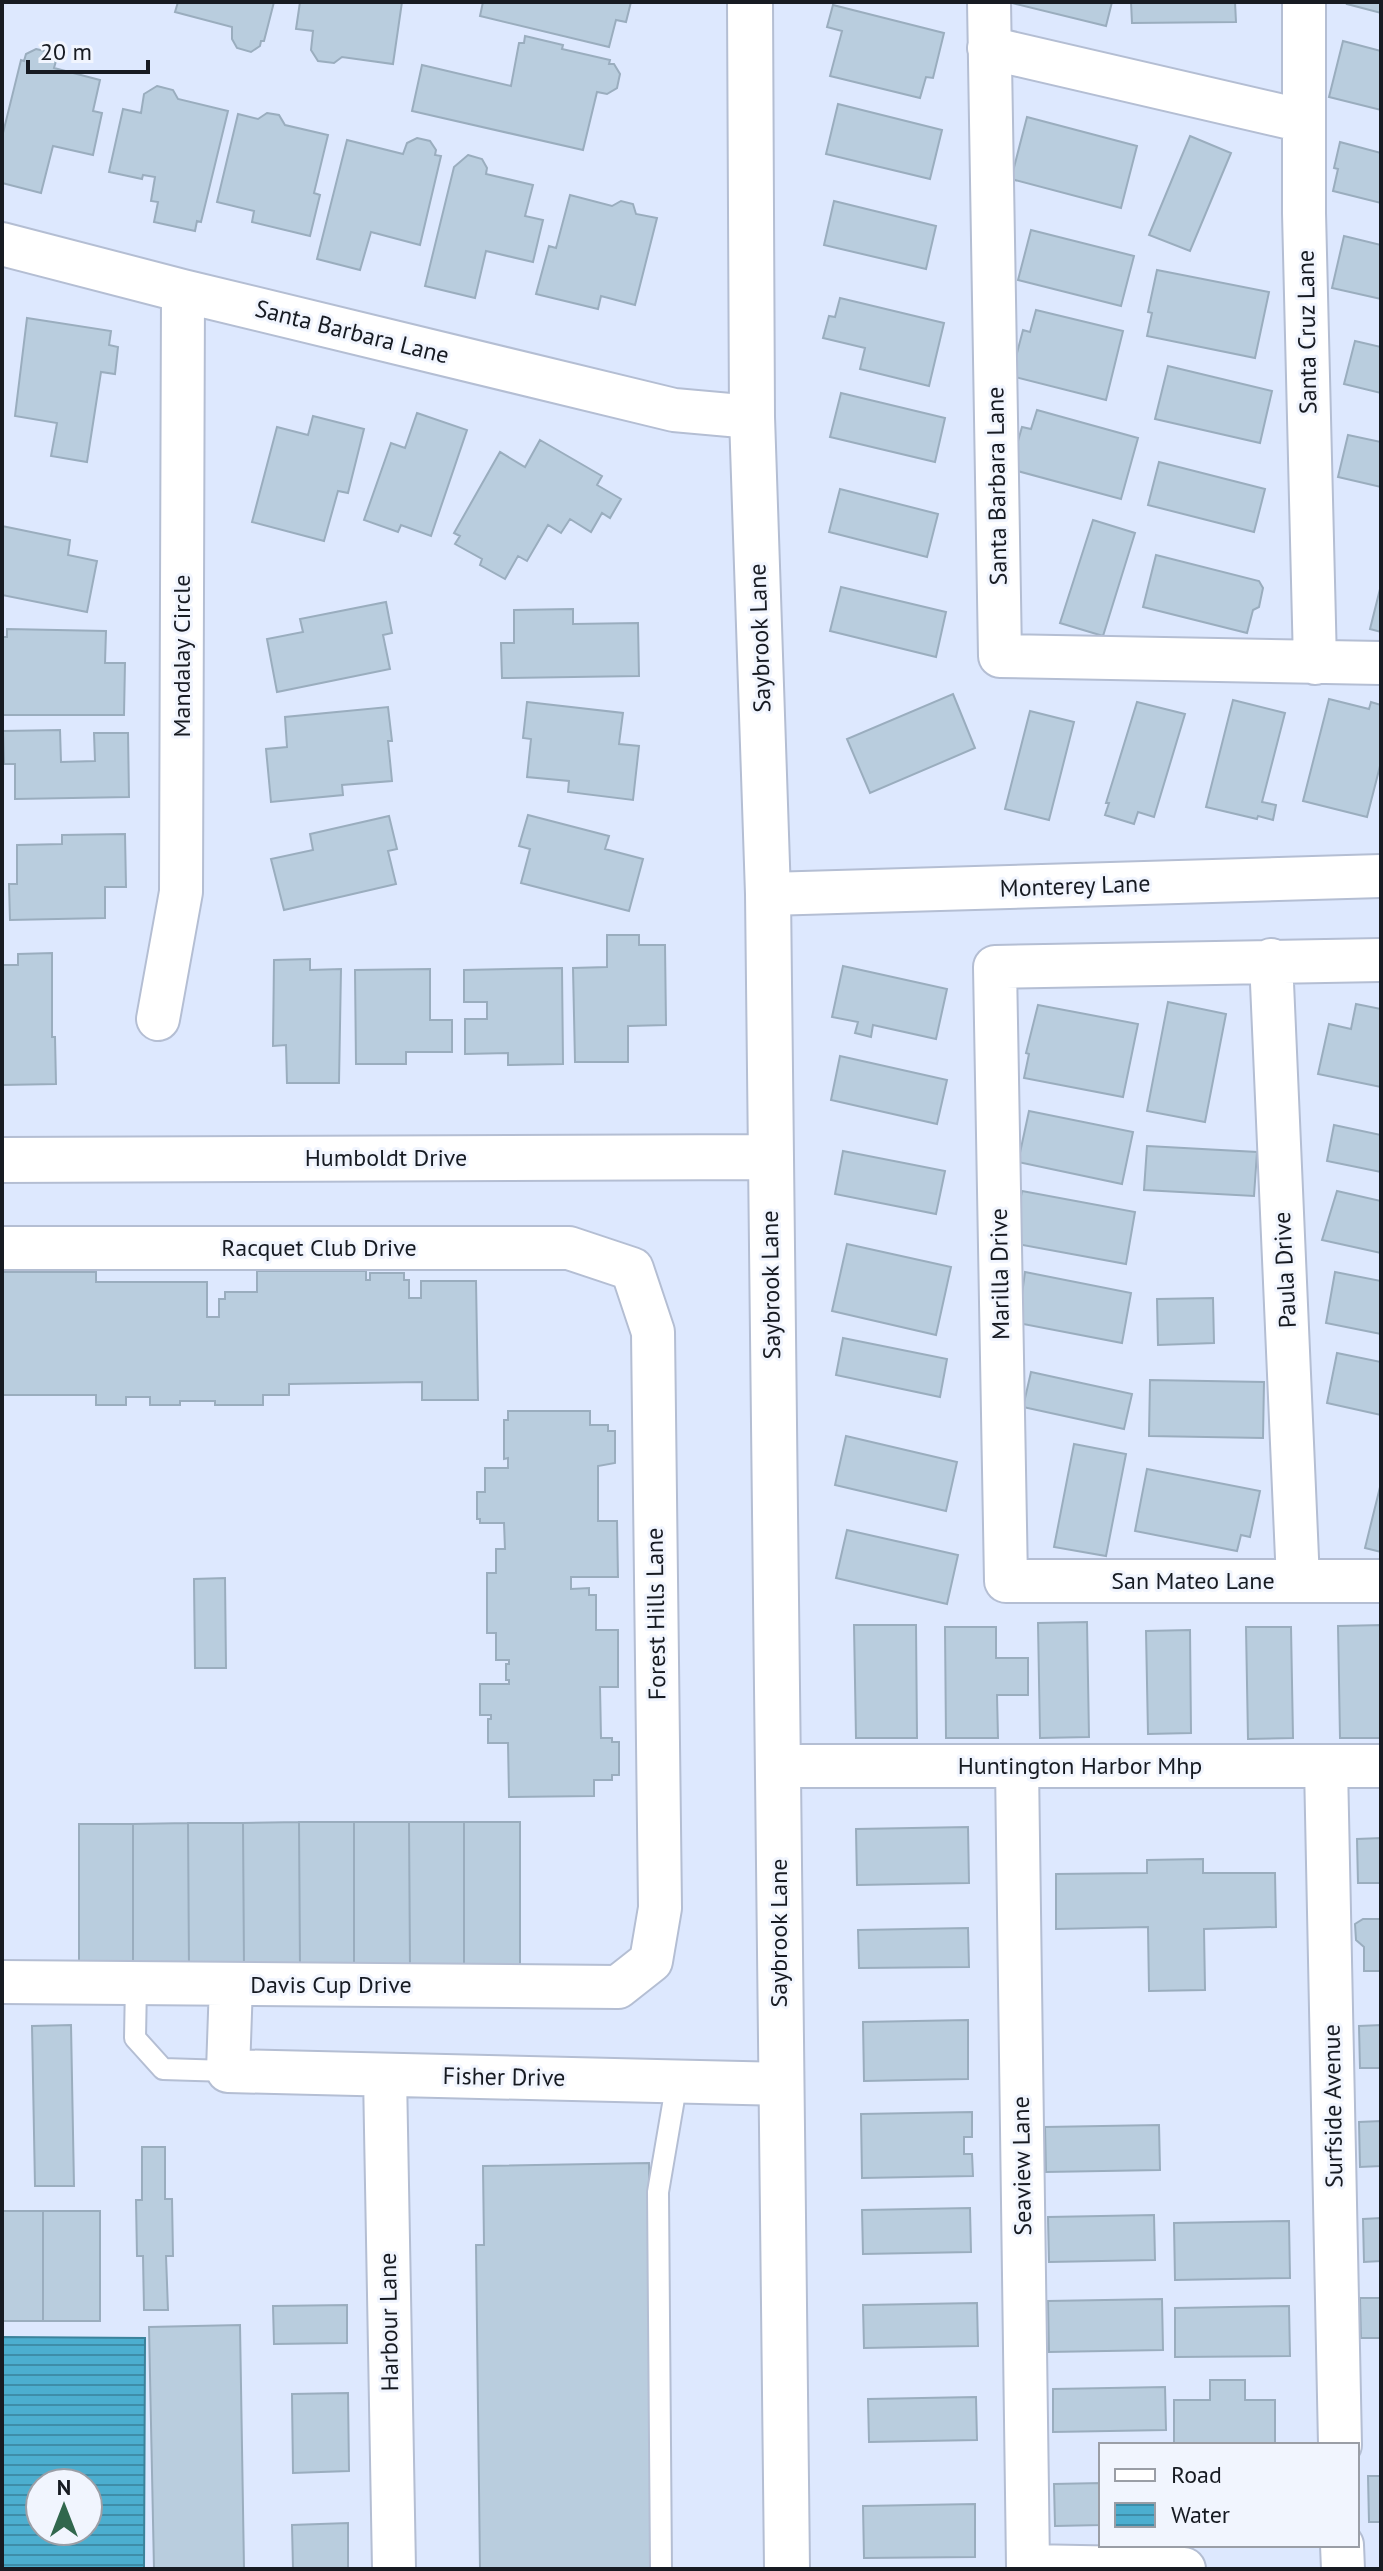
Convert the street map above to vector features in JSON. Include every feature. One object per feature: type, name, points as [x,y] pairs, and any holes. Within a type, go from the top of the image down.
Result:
[{"type":"main road","name":"Saybrook Lane","points":[[750,2],[752,417],[768,894],[787,2569]]},
{"type":"main road","name":"Humboldt Drive","points":[[2,1160],[769,1157]]},
{"type":"street","name":"Santa Barbara Lane","points":[[989,2],[1000,656],[1315,663]]},
{"type":"street","name":"Santa Cruz Lane","points":[[1304,2],[1315,663]]},
{"type":"street","points":[[989,48],[1304,121]]},
{"type":"street","name":"Santa Barbara Lane","points":[[2,244],[674,410],[752,417]]},
{"type":"street","name":"Mandalay Circle","points":[[158,1019],[181,892],[183,291]]},
{"type":"street","points":[[1315,663],[1381,663]]},
{"type":"street","name":"Monterey Lane","points":[[768,894],[1381,876]]},
{"type":"street","points":[[1271,960],[1381,960]]},
{"type":"street","name":"Marilla Drive","points":[[1006,1581],[995,967],[1271,960]]},
{"type":"street","name":"Paula Drive","points":[[1271,960],[1298,1581]]},
{"type":"street","name":"Racquet Club Drive","points":[[2,1248],[569,1248],[632,1269]]},
{"type":"street","name":"Forest Hills Lane","points":[[632,1269],[653,1332],[660,1908],[651,1961]]},
{"type":"street","name":"San Mateo Lane","points":[[1006,1581],[1381,1581]]},
{"type":"street","name":"Huntington Harbor Mhp","points":[[778,1766],[1381,1766]]},
{"type":"street","name":"Seaview Lane","points":[[1017,1766],[1028,2566],[1184,2569]]},
{"type":"street","name":"Surfside Avenue","points":[[1326,1766],[1340,2443]]},
{"type":"street","name":"Davis Cup Drive","points":[[2,1982],[618,1987],[651,1961]]},
{"type":"street","points":[[228,2071],[231,1984]]},
{"type":"street","name":"Fisher Drive","points":[[228,2071],[781,2084]]},
{"type":"street","name":"Harbour Lane","points":[[385,2075],[394,2569]]},
{"type":"street","points":[[1342,2547],[1343,2569]]},
{"type":"lane","name":"Fisher Drive","points":[[136,1984],[135,2038],[163,2069],[228,2071]]},
{"type":"lane","points":[[661,2569],[658,2192],[677,2081]]},
{"type":"water","points":[[2,2337],[145,2338],[144,2569],[2,2569]]},
{"type":"building","points":[[178,2],[274,2],[264,41],[251,52],[237,48],[232,39],[232,27],[175,12]]},
{"type":"building","points":[[300,2],[402,2],[393,64],[342,57],[334,63],[318,61],[311,50],[313,31],[296,29]]},
{"type":"building","points":[[483,2],[631,2],[626,22],[616,20],[609,47],[480,16]]},
{"type":"building","points":[[1008,2],[1112,2],[1106,26]]},
{"type":"building","points":[[1131,2],[1235,2],[1236,22],[1132,23]]},
{"type":"building","points":[[1381,2],[1381,13],[1347,4]]},
{"type":"building","points":[[833,5],[944,33],[933,78],[926,77],[920,98],[830,76],[842,31],[827,27]]},
{"type":"building","points":[[525,36],[563,45],[562,49],[610,60],[609,64],[614,64],[620,74],[617,88],[607,94],[597,92],[583,150],[412,111],[422,65],[511,86],[519,43],[524,43]]},
{"type":"building","points":[[1343,41],[1381,51],[1381,110],[1329,97]]},
{"type":"building","points":[[36,49],[49,52],[56,61],[54,68],[100,80],[93,111],[102,113],[93,155],[53,146],[41,193],[2,183],[2,137],[21,60],[24,61],[26,54]]},
{"type":"building","points":[[157,86],[173,90],[178,99],[228,111],[201,222],[197,221],[195,231],[154,222],[158,202],[151,201],[155,177],[143,175],[142,179],[109,172],[123,109],[141,113],[144,94]]},
{"type":"building","points":[[838,104],[942,130],[930,179],[826,154]]},
{"type":"building","points":[[267,113],[279,115],[285,125],[328,135],[314,193],[320,195],[310,236],[252,222],[254,211],[217,202],[238,114],[258,119]]},
{"type":"building","points":[[1027,117],[1137,146],[1121,208],[1011,179]]},
{"type":"building","points":[[1190,136],[1231,153],[1190,251],[1149,235]]},
{"type":"building","points":[[417,138],[430,141],[436,150],[435,155],[441,156],[420,245],[371,232],[360,270],[317,259],[347,140],[403,154],[407,143]]},
{"type":"building","points":[[1340,142],[1381,153],[1381,203],[1333,191]]},
{"type":"building","points":[[468,155],[482,159],[487,168],[486,174],[533,185],[525,216],[543,220],[533,262],[486,251],[475,298],[425,286],[454,167]]},
{"type":"building","points":[[570,195],[612,206],[621,201],[633,204],[636,214],[657,218],[635,305],[601,296],[598,309],[536,294],[549,246],[556,248]]},
{"type":"building","points":[[834,201],[936,226],[926,269],[824,245]]},
{"type":"building","points":[[1031,230],[1134,256],[1121,306],[1018,280]]},
{"type":"building","points":[[1344,236],[1381,245],[1381,299],[1332,288]]},
{"type":"building","points":[[1157,270],[1269,292],[1255,358],[1147,336],[1152,313],[1148,312]]},
{"type":"building","points":[[840,298],[944,323],[929,386],[860,369],[865,348],[823,338],[829,316],[835,317]]},
{"type":"building","points":[[1036,310],[1123,331],[1106,400],[1011,376],[1023,330],[1030,332]]},
{"type":"building","points":[[27,318],[111,331],[109,345],[118,347],[115,374],[101,372],[87,462],[51,456],[57,423],[15,416]]},
{"type":"building","points":[[1355,341],[1381,347],[1381,393],[1344,384]]},
{"type":"building","points":[[1168,366],[1272,391],[1260,443],[1155,419]]},
{"type":"building","points":[[841,393],[945,418],[935,462],[830,437]]},
{"type":"building","points":[[1037,410],[1138,438],[1121,499],[1010,469],[1022,427],[1031,429]]},
{"type":"building","points":[[417,413],[467,430],[431,536],[401,525],[398,532],[364,520],[391,443],[405,448]]},
{"type":"building","points":[[313,416],[364,429],[348,493],[338,491],[324,541],[252,522],[277,427],[308,435]]},
{"type":"building","points":[[1348,435],[1381,442],[1381,487],[1338,477]]},
{"type":"building","points":[[540,440],[602,476],[597,485],[621,499],[610,518],[602,513],[591,532],[570,519],[561,533],[548,525],[527,561],[518,556],[505,579],[480,565],[482,559],[455,544],[460,536],[454,533],[500,452],[525,467]]},
{"type":"building","points":[[1159,462],[1265,489],[1254,532],[1148,505]]},
{"type":"building","points":[[840,489],[938,514],[927,557],[829,532]]},
{"type":"building","points":[[1093,520],[1135,533],[1103,636],[1060,623]]},
{"type":"building","points":[[2,526],[70,540],[68,555],[97,561],[87,612],[2,595]]},
{"type":"building","points":[[1156,555],[1259,581],[1263,588],[1259,607],[1253,610],[1247,633],[1143,607]]},
{"type":"building","points":[[1381,585],[1381,632],[1370,629]]},
{"type":"building","points":[[841,587],[946,612],[936,657],[830,631]]},
{"type":"building","points":[[386,602],[392,633],[383,635],[390,669],[277,692],[267,639],[303,632],[300,619]]},
{"type":"building","points":[[573,609],[573,624],[638,623],[639,676],[502,678],[501,643],[514,643],[514,610]]},
{"type":"building","points":[[7,629],[106,631],[105,663],[125,663],[124,715],[2,715],[2,637],[7,637]]},
{"type":"building","points":[[953,694],[975,748],[870,793],[847,739]]},
{"type":"building","points":[[1329,699],[1369,709],[1371,702],[1381,705],[1381,762],[1367,817],[1303,801]]},
{"type":"building","points":[[1233,700],[1285,713],[1262,802],[1276,805],[1273,820],[1206,807]]},
{"type":"building","points":[[527,702],[623,713],[619,744],[639,746],[633,800],[568,792],[569,781],[527,777],[531,739],[523,738]]},
{"type":"building","points":[[1137,702],[1185,714],[1154,817],[1138,812],[1134,824],[1105,815]]},
{"type":"building","points":[[388,707],[392,781],[342,785],[343,795],[271,802],[266,749],[287,747],[285,717]]},
{"type":"building","points":[[1030,711],[1074,722],[1049,820],[1005,809]]},
{"type":"building","points":[[60,730],[61,762],[95,761],[94,733],[128,733],[129,797],[15,799],[15,764],[4,764],[3,731]]},
{"type":"building","points":[[528,815],[609,836],[605,849],[643,859],[629,911],[521,883],[530,849],[519,846]]},
{"type":"building","points":[[389,816],[397,849],[388,851],[396,884],[284,910],[271,859],[313,850],[310,834]]},
{"type":"building","points":[[125,834],[126,887],[105,887],[105,918],[10,920],[9,884],[17,884],[17,845],[62,844],[62,835]]},
{"type":"building","points":[[607,935],[639,935],[639,945],[665,945],[666,1025],[628,1026],[628,1062],[575,1062],[573,968],[607,967]]},
{"type":"building","points":[[52,953],[52,1037],[55,1037],[56,1084],[2,1085],[2,965],[18,965],[18,954]]},
{"type":"building","points":[[310,959],[310,970],[341,969],[339,1083],[287,1083],[286,1045],[273,1046],[274,960]]},
{"type":"building","points":[[843,966],[947,989],[936,1039],[873,1025],[871,1037],[855,1033],[858,1022],[832,1017]]},
{"type":"building","points":[[562,968],[563,1064],[508,1065],[508,1053],[465,1054],[465,1019],[487,1019],[487,1002],[464,1002],[464,970]]},
{"type":"building","points":[[430,969],[430,1020],[452,1020],[452,1052],[406,1052],[406,1064],[356,1064],[355,970]]},
{"type":"building","points":[[1168,1002],[1226,1014],[1205,1122],[1147,1111]]},
{"type":"building","points":[[1356,1004],[1381,1009],[1381,1087],[1318,1074],[1329,1024],[1351,1029]]},
{"type":"building","points":[[1038,1005],[1138,1024],[1123,1097],[1024,1078],[1029,1054],[1026,1053]]},
{"type":"building","points":[[840,1056],[947,1080],[937,1124],[831,1100]]},
{"type":"building","points":[[1029,1111],[1133,1132],[1122,1184],[1018,1162]]},
{"type":"building","points":[[1334,1125],[1381,1135],[1381,1172],[1327,1161]]},
{"type":"building","points":[[1147,1146],[1257,1152],[1254,1196],[1144,1190]]},
{"type":"building","points":[[843,1151],[945,1171],[936,1214],[835,1194]]},
{"type":"building","points":[[1022,1191],[1135,1212],[1126,1264],[1012,1243]]},
{"type":"building","points":[[1337,1191],[1381,1201],[1381,1253],[1322,1240]]},
{"type":"building","points":[[847,1244],[951,1267],[936,1335],[832,1311]]},
{"type":"building","points":[[257,1271],[366,1271],[366,1280],[370,1280],[370,1273],[404,1273],[404,1280],[409,1280],[409,1298],[421,1298],[421,1281],[476,1281],[478,1400],[422,1400],[422,1382],[289,1384],[289,1395],[263,1395],[263,1405],[180,1401],[180,1405],[150,1405],[150,1397],[126,1397],[126,1405],[96,1405],[96,1395],[2,1395],[2,1272],[96,1272],[96,1282],[207,1282],[207,1317],[219,1317],[219,1299],[225,1299],[225,1292],[257,1292]]},
{"type":"building","points":[[1025,1272],[1131,1293],[1122,1343],[1018,1323]]},
{"type":"building","points":[[1335,1272],[1381,1281],[1381,1334],[1326,1323]]},
{"type":"building","points":[[1213,1298],[1214,1343],[1158,1345],[1157,1299]]},
{"type":"building","points":[[843,1338],[947,1359],[940,1397],[836,1375]]},
{"type":"building","points":[[1337,1353],[1381,1362],[1381,1415],[1327,1403]]},
{"type":"building","points":[[1031,1372],[1132,1394],[1124,1429],[1023,1407]]},
{"type":"building","points":[[1150,1380],[1264,1382],[1263,1438],[1149,1436]]},
{"type":"building","points":[[508,1411],[590,1411],[590,1425],[608,1425],[608,1431],[615,1431],[615,1463],[598,1466],[598,1521],[617,1521],[618,1577],[571,1577],[571,1589],[589,1588],[589,1595],[596,1595],[596,1630],[618,1630],[618,1687],[600,1687],[601,1738],[619,1742],[619,1775],[612,1775],[612,1780],[594,1780],[594,1796],[509,1797],[508,1743],[488,1743],[488,1719],[491,1715],[480,1715],[480,1684],[509,1684],[506,1664],[509,1660],[496,1660],[496,1633],[487,1633],[487,1573],[496,1573],[496,1549],[505,1549],[504,1523],[480,1523],[477,1519],[477,1492],[485,1492],[485,1468],[508,1468],[508,1458],[504,1459],[504,1420],[508,1420]]},
{"type":"building","points":[[846,1436],[957,1462],[946,1511],[835,1485]]},
{"type":"building","points":[[1074,1444],[1126,1454],[1106,1556],[1054,1547]]},
{"type":"building","points":[[1147,1469],[1260,1491],[1250,1537],[1241,1535],[1237,1551],[1135,1531]]},
{"type":"building","points":[[1381,1483],[1381,1552],[1365,1548]]},
{"type":"building","points":[[847,1530],[958,1555],[947,1604],[836,1578]]},
{"type":"building","points":[[225,1578],[226,1668],[195,1668],[194,1579]]},
{"type":"building","points":[[1087,1622],[1089,1737],[1040,1738],[1038,1623]]},
{"type":"building","points":[[854,1625],[916,1625],[917,1738],[856,1738]]},
{"type":"building","points":[[1381,1625],[1381,1738],[1340,1738],[1338,1626]]},
{"type":"building","points":[[945,1627],[996,1627],[996,1658],[1028,1658],[1028,1695],[997,1695],[998,1738],[946,1738]]},
{"type":"building","points":[[1246,1627],[1291,1627],[1293,1738],[1248,1739]]},
{"type":"building","points":[[1190,1630],[1191,1733],[1148,1734],[1146,1631]]},
{"type":"building","points":[[299,1822],[300,1968],[244,1968],[243,1823]]},
{"type":"building","points":[[299,1822],[354,1822],[354,1968],[300,1968]]},
{"type":"building","points":[[354,1822],[409,1822],[410,1967],[354,1968]]},
{"type":"building","points":[[409,1822],[464,1822],[464,1967],[410,1967]]},
{"type":"building","points":[[464,1822],[520,1822],[520,1967],[464,1967]]},
{"type":"building","points":[[188,1823],[189,1968],[133,1968],[133,1824]]},
{"type":"building","points":[[188,1823],[243,1823],[244,1968],[189,1968]]},
{"type":"building","points":[[79,1824],[133,1824],[133,1968],[79,1968]]},
{"type":"building","points":[[968,1827],[969,1883],[857,1885],[856,1829]]},
{"type":"building","points":[[1381,1838],[1381,1883],[1358,1883],[1357,1839]]},
{"type":"building","points":[[1203,1859],[1203,1873],[1275,1873],[1276,1927],[1204,1929],[1205,1990],[1149,1991],[1148,1927],[1056,1929],[1056,1874],[1147,1873],[1147,1860]]},
{"type":"building","points":[[1363,1919],[1381,1919],[1381,1971],[1364,1971],[1364,1947],[1356,1940],[1355,1924]]},
{"type":"building","points":[[968,1928],[969,1967],[859,1968],[858,1930]]},
{"type":"building","points":[[968,2020],[968,2079],[864,2081],[863,2022]]},
{"type":"building","points":[[71,2025],[74,2186],[35,2186],[32,2026]]},
{"type":"building","points":[[1381,2025],[1381,2068],[1360,2068],[1359,2026]]},
{"type":"building","points":[[972,2112],[972,2137],[964,2137],[964,2154],[972,2154],[973,2176],[862,2178],[861,2114]]},
{"type":"building","points":[[1381,2121],[1381,2166],[1360,2167],[1359,2122]]},
{"type":"building","points":[[1159,2125],[1160,2170],[1046,2172],[1045,2127]]},
{"type":"building","points":[[142,2147],[165,2147],[165,2199],[172,2199],[173,2256],[166,2256],[168,2310],[144,2310],[143,2256],[137,2256],[136,2200],[142,2200]]},
{"type":"building","points":[[649,2163],[654,2569],[480,2569],[476,2245],[484,2245],[483,2166]]},
{"type":"building","points":[[970,2208],[971,2252],[863,2254],[862,2210]]},
{"type":"building","points":[[2,2211],[43,2211],[43,2321],[2,2321]]},
{"type":"building","points":[[43,2211],[100,2211],[100,2321],[43,2321]]},
{"type":"building","points":[[1154,2215],[1155,2260],[1049,2262],[1048,2217]]},
{"type":"building","points":[[1381,2218],[1381,2261],[1364,2262],[1363,2219]]},
{"type":"building","points":[[1289,2221],[1290,2278],[1175,2280],[1174,2223]]},
{"type":"building","points":[[1360,2298],[1381,2298],[1381,2338],[1361,2338]]},
{"type":"building","points":[[1162,2299],[1163,2350],[1049,2352],[1048,2301]]},
{"type":"building","points":[[977,2303],[978,2346],[864,2348],[863,2305]]},
{"type":"building","points":[[347,2305],[347,2343],[274,2344],[273,2306]]},
{"type":"building","points":[[1289,2306],[1290,2356],[1175,2357],[1175,2308]]},
{"type":"building","points":[[240,2325],[244,2569],[154,2569],[149,2327]]},
{"type":"building","points":[[1210,2380],[1245,2380],[1245,2400],[1275,2400],[1275,2443],[1174,2443],[1174,2400],[1210,2400]]},
{"type":"building","points":[[1165,2387],[1166,2430],[1053,2432],[1053,2389]]},
{"type":"building","points":[[348,2393],[349,2471],[293,2473],[292,2394]]},
{"type":"building","points":[[976,2397],[977,2440],[869,2442],[868,2399]]},
{"type":"building","points":[[1368,2476],[1381,2476],[1381,2522],[1369,2522]]},
{"type":"building","points":[[1099,2483],[1099,2525],[1055,2526],[1054,2484]]},
{"type":"building","points":[[975,2504],[975,2557],[864,2558],[863,2506]]},
{"type":"building","points":[[348,2523],[348,2569],[293,2569],[292,2525]]}]
